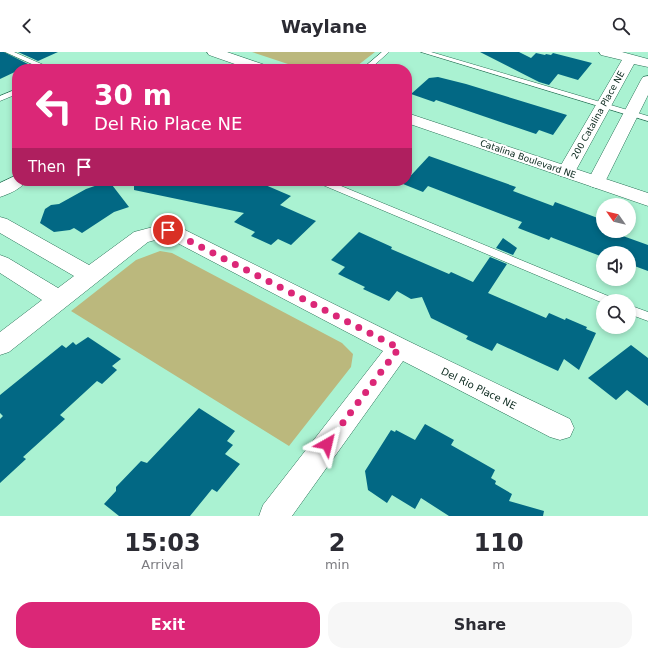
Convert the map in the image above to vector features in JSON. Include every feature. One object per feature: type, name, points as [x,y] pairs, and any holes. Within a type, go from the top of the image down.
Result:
[{"type":"street","name":"200 Catalina Place NE","points":[[606,52],[648,63]]},
{"type":"street","points":[[214,58],[229,57],[249,64]]},
{"type":"street","name":"200 Catalina Place NE","points":[[566,172],[630,58]]},
{"type":"street","points":[[596,182],[648,80]]},
{"type":"street","name":"Catalina Boulevard NE","points":[[412,120],[648,200]]},
{"type":"street","points":[[0,191],[12,184]]},
{"type":"street","points":[[0,224],[90,275]]},
{"type":"street","name":"Del Rio Place NE","points":[[0,345],[141,237],[168,230],[560,428]]},
{"type":"street","points":[[0,263],[59,299]]},
{"type":"street","points":[[274,516],[399,348]]},
{"type":"lane","points":[[8,52],[37,64]]},
{"type":"lane","points":[[372,64],[386,52]]},
{"type":"lane","points":[[424,52],[602,107],[648,119]]},
{"type":"lane","points":[[0,99],[12,93]]},
{"type":"lane","points":[[333,186],[596,296]]},
{"type":"lane","points":[[636,312],[648,317]]},
{"type":"shaded area","points":[[252,52],[375,52],[359,64],[288,64]]},
{"type":"shaded area","points":[[160,251],[172,253],[342,343],[353,354],[351,367],[289,446],[71,311],[136,260]]},
{"type":"building","points":[[0,52],[4,52],[28,64],[12,64],[12,73],[0,79]]},
{"type":"building","points":[[18,52],[58,52],[38,61]]},
{"type":"building","points":[[480,52],[519,52],[531,58],[536,53],[551,55],[553,53],[592,63],[578,80],[558,74],[549,85],[539,82]]},
{"type":"building","points":[[438,77],[466,84],[567,115],[553,135],[539,130],[536,134],[436,100],[434,102],[412,94],[429,78]]},
{"type":"building","points":[[429,156],[516,187],[513,191],[553,206],[555,202],[596,217],[596,238],[628,238],[648,245],[648,271],[636,267],[636,246],[596,246],[596,254],[551,237],[549,240],[518,228],[522,222],[428,186],[423,192],[408,186],[412,186],[412,174]]},
{"type":"building","points":[[95,186],[113,186],[129,207],[114,212],[82,233],[74,228],[54,232],[40,223],[45,209],[51,205],[59,204],[86,189]]},
{"type":"building","points":[[134,186],[268,186],[291,196],[280,205],[316,221],[291,245],[278,239],[271,245],[251,236],[255,232],[234,222],[244,213],[134,190]]},
{"type":"building","points":[[359,232],[392,247],[391,249],[449,274],[451,272],[473,282],[490,257],[507,264],[488,293],[546,318],[549,313],[565,320],[566,318],[587,327],[586,329],[596,333],[579,370],[564,359],[558,371],[497,343],[492,351],[466,339],[468,336],[431,318],[422,297],[411,299],[397,291],[389,301],[363,289],[365,287],[338,274],[345,267],[331,260]]},
{"type":"building","points":[[503,238],[517,248],[513,255],[496,248]]},
{"type":"building","points":[[88,337],[121,359],[112,366],[117,370],[102,384],[97,381],[60,415],[65,419],[23,457],[26,459],[0,483],[0,419],[3,416],[0,413],[0,395],[62,345],[66,348],[73,342],[76,345]]},
{"type":"building","points":[[631,345],[648,358],[648,406],[627,390],[616,400],[588,378]]},
{"type":"building","points":[[199,408],[235,431],[227,441],[233,445],[225,454],[240,464],[217,492],[212,489],[190,516],[119,516],[104,504],[116,491],[116,487],[141,461],[147,463]]},
{"type":"building","points":[[425,424],[454,440],[451,445],[495,470],[491,478],[496,481],[495,484],[512,494],[509,501],[544,511],[543,516],[449,516],[421,498],[415,509],[392,495],[387,503],[368,490],[365,471],[391,430],[395,432],[396,430],[415,440]]},
{"type":"route","points":[[168,230],[399,348],[327,444]]}]
